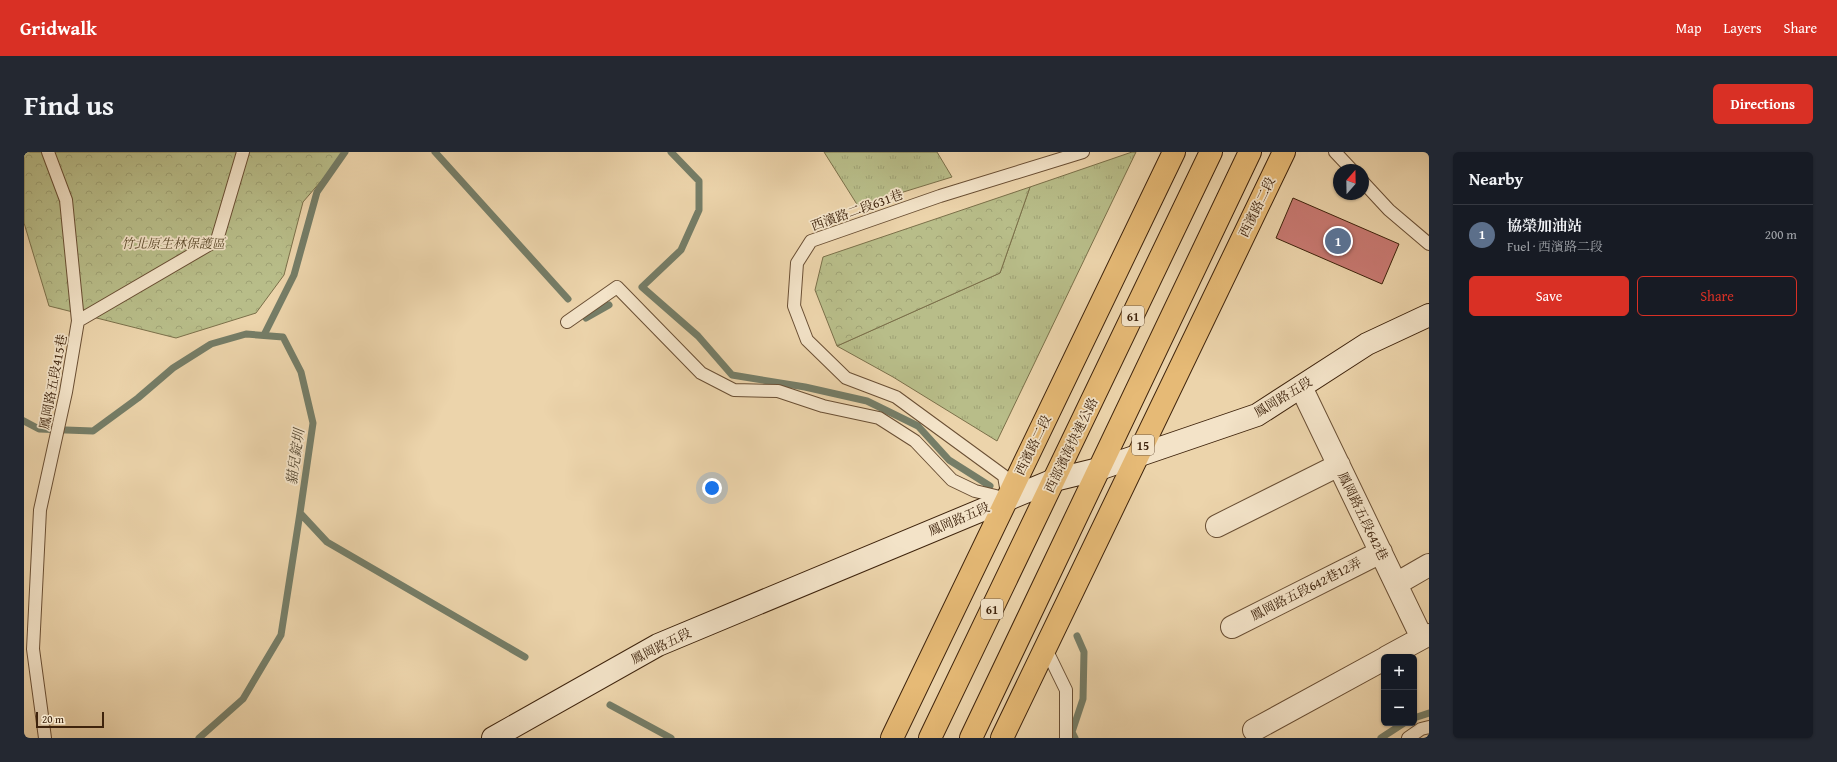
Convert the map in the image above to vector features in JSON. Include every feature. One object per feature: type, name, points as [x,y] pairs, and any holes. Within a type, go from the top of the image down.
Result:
[{"type":"main road","name":"西濱路二段","points":[[892,738],[1174,152]]},
{"type":"main road","name":"西部濱海快速公路","points":[[930,738],[1211,152]]},
{"type":"main road","points":[[971,738],[1250,152]]},
{"type":"main road","name":"西濱路二段","points":[[1002,738],[1284,152]]},
{"type":"street","name":"鳳岡路五段","points":[[493,738],[658,645],[1054,480],[1099,470],[1258,415],[1367,344],[1429,315]]},
{"type":"street","name":"鳳岡路五段642巷","points":[[1301,387],[1396,584],[1425,636]]},
{"type":"street","points":[[1217,526],[1339,465]]},
{"type":"street","name":"鳳岡路五段642巷12弄","points":[[1232,627],[1381,552]]},
{"type":"street","points":[[1396,584],[1429,565]]},
{"type":"street","points":[[1392,654],[1425,636]]},
{"type":"street","points":[[1254,730],[1381,661]]},
{"type":"lane","name":"鳳岡路五段415巷","points":[[45,738],[28,646],[40,510],[56,441],[78,321],[66,200],[48,152]]},
{"type":"lane","points":[[78,321],[217,240],[243,152]]},
{"type":"lane","name":"西濱路二段631巷","points":[[1008,499],[1004,476],[896,397],[846,378],[807,340],[794,306],[797,263],[811,241],[940,196],[1083,152]]},
{"type":"lane","points":[[1336,152],[1347,164]]},
{"type":"lane","points":[[1369,188],[1389,210],[1429,244]]},
{"type":"lane","points":[[567,322],[617,287],[701,373],[734,390],[778,391],[823,406],[879,418],[916,441],[952,480],[975,491],[1008,499]]},
{"type":"lane","points":[[1045,647],[1066,690],[1066,738]]},
{"type":"lane","points":[[1408,738],[1421,729],[1429,727]]},
{"type":"green space","name":"竹北原生林保護區","points":[[24,152],[346,152],[303,202],[284,275],[256,313],[176,338],[49,306],[24,223]]},
{"type":"green space","points":[[824,152],[937,152],[952,177],[858,206]]},
{"type":"green space","points":[[1132,152],[1136,152],[997,441],[893,377],[837,346],[1000,273],[1030,187]]},
{"type":"green space","points":[[1030,187],[1000,273],[837,346],[815,290],[823,257]]},
{"type":"building","points":[[1293,198],[1399,244],[1382,284],[1276,238]]},
{"type":"waterway","points":[[264,335],[294,275],[317,192],[345,152]]},
{"type":"waterway","points":[[435,152],[568,299]]},
{"type":"waterway","points":[[671,152],[699,181],[699,210],[681,250],[642,287],[698,336],[732,375],[805,387],[867,401],[918,426],[949,460],[990,486]]},
{"type":"waterway","points":[[586,318],[609,305]]},
{"type":"waterway","name":"貓兒錠圳","points":[[24,421],[39,429],[93,431],[138,398],[173,368],[211,344],[246,334],[283,337],[301,372],[313,423],[300,513],[327,542],[525,657]]},
{"type":"waterway","points":[[199,738],[243,699],[281,635],[300,513]]},
{"type":"waterway","points":[[1075,738],[1072,732],[1083,699],[1084,652],[1077,636]]},
{"type":"waterway","name":"貓兒錠圳","points":[[610,705],[671,738]]},
{"type":"waterway","points":[[1417,717],[1429,713]]},
{"type":"waterway","points":[[1381,738],[1399,726]]},
{"type":"place","name":"協榮加油站","points":[[1338,241]]}]
